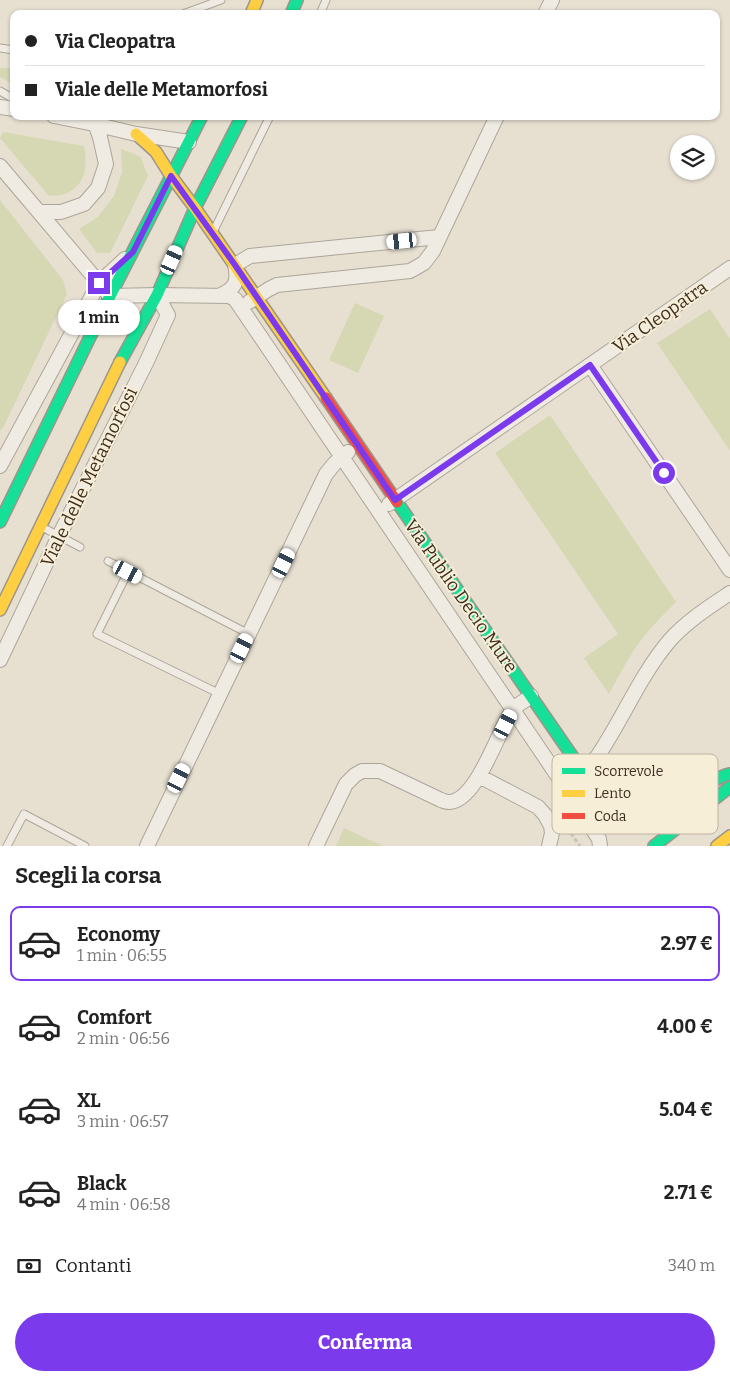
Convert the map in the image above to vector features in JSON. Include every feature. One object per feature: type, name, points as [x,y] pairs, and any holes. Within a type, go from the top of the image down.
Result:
[{"type":"street","points":[[74,120],[136,134],[189,142]]},
{"type":"street","points":[[0,522],[6,493],[200,120]]},
{"type":"street","name":"Viale delle Metamorfosi","points":[[0,610],[125,351],[157,295],[196,208],[240,120]]},
{"type":"street","points":[[241,307],[277,285],[410,271],[424,263],[433,251],[495,120]]},
{"type":"street","points":[[39,212],[61,212],[84,204],[98,188],[106,164],[100,137],[94,124]]},
{"type":"street","name":"Via Publio Decio Mure","points":[[136,134],[156,152],[171,176],[196,208],[570,754]]},
{"type":"street","points":[[0,166],[110,296]]},
{"type":"street","points":[[219,296],[232,288],[236,282],[235,265],[250,256],[439,237]]},
{"type":"street","points":[[0,466],[99,283],[133,252]]},
{"type":"street","name":"Via Cleopatra","points":[[379,511],[730,268]]},
{"type":"street","name":"Viale delle Metamorfosi","points":[[0,660],[168,315],[157,295]]},
{"type":"street","name":"Via Publio Decio Mure","points":[[110,296],[228,296],[235,299],[552,766]]},
{"type":"street","points":[[590,365],[730,570]]},
{"type":"street","points":[[147,846],[326,474],[342,456],[358,445]]},
{"type":"street","points":[[599,754],[657,656],[688,623],[730,592]]},
{"type":"street","points":[[316,846],[346,784],[354,775],[362,771],[380,771],[432,797],[449,802],[462,797],[479,776],[513,709],[531,696]]},
{"type":"street","name":"Via Publio Decio Mure","points":[[718,779],[730,774]]},
{"type":"street","points":[[479,776],[538,807],[551,826],[552,833],[549,846]]},
{"type":"street","points":[[718,795],[730,786]]},
{"type":"street","name":"Via Publio Decio Mure","points":[[596,834],[600,846]]},
{"type":"street","points":[[654,846],[669,834]]},
{"type":"street","points":[[717,846],[730,836]]},
{"type":"lane","points":[[195,10],[221,0]]},
{"type":"lane","points":[[213,233],[268,120]]},
{"type":"lane","points":[[41,527],[80,547]]},
{"type":"lane","points":[[108,561],[249,634]]},
{"type":"lane","points":[[128,572],[97,633],[220,694]]},
{"type":"lane","points":[[7,846],[24,814],[85,846]]},
{"type":"path","points":[[571,834],[580,846]]},
{"type":"green space","points":[[0,68],[10,68],[10,83],[0,77]]},
{"type":"green space","points":[[3,132],[84,146],[86,161],[84,174],[77,186],[65,194],[49,196],[0,138]]},
{"type":"green space","points":[[121,149],[140,156],[148,176],[110,253],[97,253],[79,229],[98,217],[114,196],[122,172]]},
{"type":"green space","points":[[0,200],[63,280],[67,294],[0,431]]},
{"type":"green space","points":[[355,303],[384,316],[358,373],[329,360]]},
{"type":"green space","points":[[710,309],[730,339],[730,451],[657,343]]},
{"type":"green space","points":[[550,415],[676,602],[639,643],[609,694],[584,658],[618,634],[495,453]]},
{"type":"green space","points":[[344,828],[383,846],[336,846]]},
{"type":"traffic: fast","points":[[293,10],[297,0]]},
{"type":"traffic: fast","points":[[0,522],[110,296],[200,120]]},
{"type":"traffic: fast","points":[[120,362],[157,295],[195,208],[240,120]]},
{"type":"traffic: fast","points":[[397,502],[571,754]]},
{"type":"traffic: fast","points":[[718,778],[730,774]]},
{"type":"traffic: fast","points":[[718,796],[730,787]]},
{"type":"traffic: fast","points":[[654,846],[669,834]]},
{"type":"traffic: slow","points":[[253,10],[257,0]]},
{"type":"traffic: slow","points":[[136,134],[156,152],[326,398]]},
{"type":"traffic: slow","points":[[0,610],[120,362]]},
{"type":"traffic: slow","points":[[717,846],[730,836]]},
{"type":"traffic: jam","points":[[326,398],[397,502]]},
{"type":"route","points":[[99,283],[133,252],[171,176],[196,208],[395,500],[590,365],[664,473]]}]
